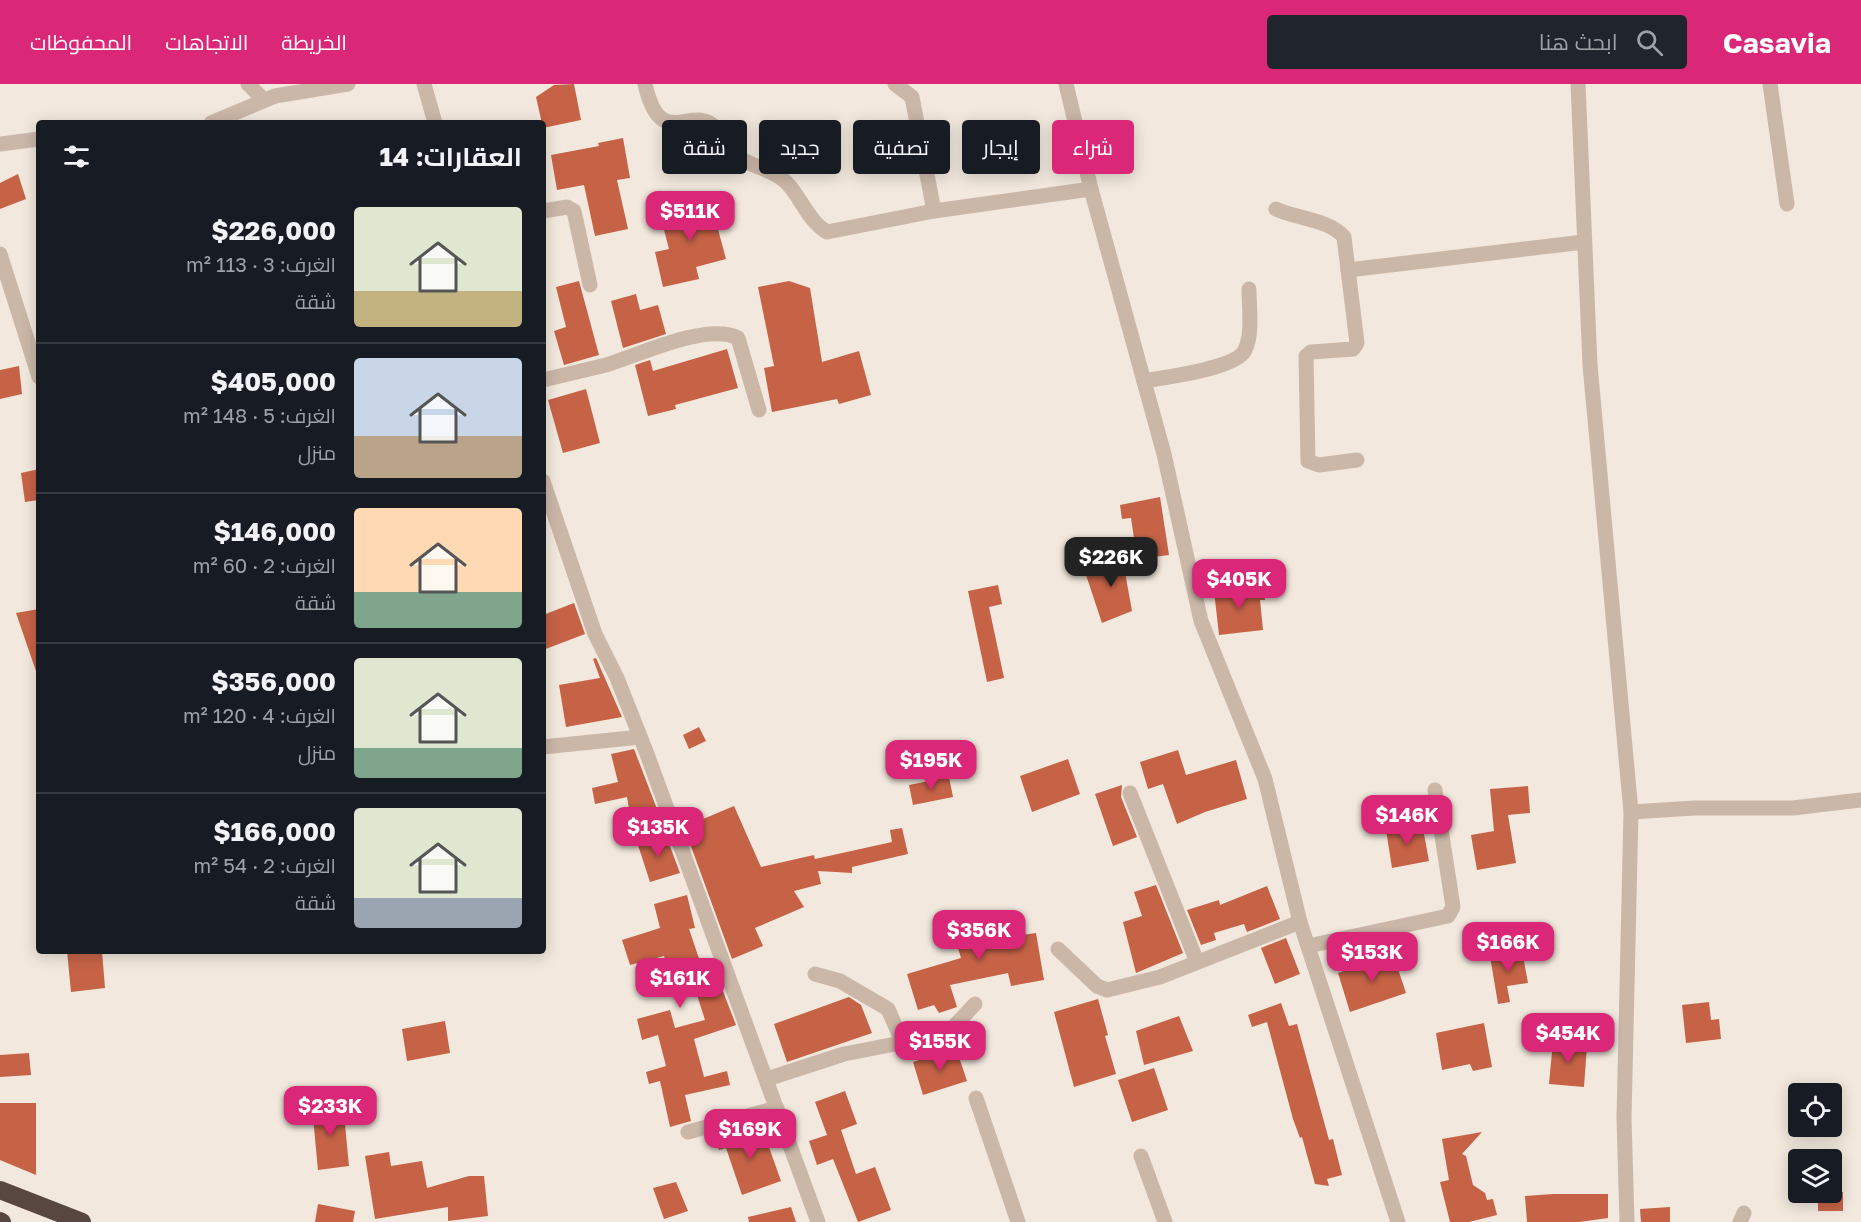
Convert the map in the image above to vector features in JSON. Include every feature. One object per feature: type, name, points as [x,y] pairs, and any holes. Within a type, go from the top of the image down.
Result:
[{"type":"highway","points":[[0,1190],[82,1222]]},
{"type":"street","points":[[248,84],[264,100]]},
{"type":"street","points":[[218,120],[264,100],[348,84]]},
{"type":"street","points":[[424,84],[434,120]]},
{"type":"street","points":[[645,84],[651,109],[663,121],[680,123],[700,120],[715,127],[724,144],[734,155],[779,176],[789,185],[813,220],[826,232],[934,211],[1091,189]]},
{"type":"street","points":[[895,84],[912,97],[934,211]]},
{"type":"street","points":[[1066,84],[1091,189],[1164,454],[1201,621],[1265,779],[1300,922],[1398,1222]]},
{"type":"street","points":[[1578,84],[1590,365],[1631,812],[1624,1119],[1627,1222]]},
{"type":"street","points":[[1770,84],[1787,204]]},
{"type":"street","points":[[0,144],[36,138]]},
{"type":"street","points":[[546,210],[567,207],[574,211],[591,285]]},
{"type":"street","points":[[1276,209],[1292,216],[1329,225],[1344,237],[1357,343],[1349,350],[1311,352],[1304,361],[1308,461],[1319,465],[1357,460]]},
{"type":"street","points":[[1348,270],[1584,242]]},
{"type":"street","points":[[0,254],[36,368]]},
{"type":"street","points":[[1144,381],[1222,365],[1244,352],[1249,338],[1249,290]]},
{"type":"street","points":[[546,379],[605,365],[687,338],[728,333],[738,338],[759,410]]},
{"type":"street","points":[[546,490],[595,634],[617,678],[640,737],[818,1222]]},
{"type":"street","points":[[546,747],[640,737]]},
{"type":"street","points":[[1308,946],[1448,916],[1451,913],[1453,907],[1435,790]]},
{"type":"street","points":[[1130,793],[1197,962]]},
{"type":"street","points":[[1631,812],[1695,808],[1793,808],[1861,800]]},
{"type":"street","points":[[1058,949],[1097,986],[1107,990],[1160,977],[1300,922]]},
{"type":"street","points":[[815,974],[840,981],[888,1009],[902,1041]]},
{"type":"street","points":[[766,1079],[844,1054],[947,1034],[975,1004]]},
{"type":"street","points":[[976,1098],[1018,1222]]},
{"type":"street","points":[[688,1132],[777,1108]]},
{"type":"street","points":[[1141,1156],[1165,1222]]},
{"type":"building","points":[[574,84],[581,120],[546,127],[546,120],[541,120],[536,97],[554,85]]},
{"type":"building","points":[[623,138],[630,178],[617,180],[628,229],[595,236],[584,185],[557,190],[551,155],[599,146],[598,143]]},
{"type":"building","points":[[18,174],[26,199],[0,209],[0,183]]},
{"type":"building","points":[[709,196],[726,259],[696,267],[699,279],[663,287],[655,252],[669,249],[663,226],[672,223],[668,207]]},
{"type":"building","points":[[579,281],[599,355],[564,365],[554,331],[566,327],[556,287]]},
{"type":"building","points":[[789,281],[810,288],[822,362],[859,351],[871,395],[839,404],[837,399],[772,412],[764,368],[774,366],[758,287]]},
{"type":"building","points":[[636,294],[640,310],[658,305],[666,334],[623,348],[611,301]]},
{"type":"building","points":[[727,349],[738,388],[675,405],[676,409],[648,416],[635,365],[650,360],[653,371]]},
{"type":"building","points":[[19,366],[22,394],[0,399],[0,370]]},
{"type":"building","points":[[586,389],[600,443],[563,453],[548,400]]},
{"type":"building","points":[[36,470],[36,500],[25,502],[21,473]]},
{"type":"building","points":[[1160,497],[1169,555],[1137,559],[1131,518],[1122,519],[1120,505]]},
{"type":"building","points":[[1121,550],[1132,611],[1102,623],[1086,575],[1104,571],[1102,553]]},
{"type":"building","points":[[998,585],[1002,604],[989,607],[1004,678],[987,682],[968,591]]},
{"type":"building","points":[[1263,586],[1265,600],[1260,600],[1263,630],[1219,635],[1214,591]]},
{"type":"building","points":[[574,603],[585,634],[546,649],[546,614]]},
{"type":"building","points":[[36,610],[36,671],[16,613]]},
{"type":"building","points":[[596,658],[622,717],[566,727],[559,685],[600,678],[593,659]]},
{"type":"building","points":[[699,727],[706,741],[689,749],[683,735]]},
{"type":"building","points":[[634,749],[657,809],[630,815],[627,797],[595,804],[592,788],[618,782],[611,754]]},
{"type":"building","points":[[1178,750],[1186,775],[1236,760],[1247,799],[1205,812],[1177,824],[1163,784],[1148,789],[1140,762]]},
{"type":"building","points":[[1068,759],[1080,794],[1032,812],[1020,776]]},
{"type":"building","points":[[949,777],[953,797],[913,805],[909,785]]},
{"type":"building","points":[[1122,785],[1121,797],[1137,837],[1113,846],[1095,794]]},
{"type":"building","points":[[1528,786],[1530,813],[1508,815],[1516,863],[1477,870],[1471,835],[1494,831],[1490,789]]},
{"type":"building","points":[[734,806],[761,867],[814,855],[815,859],[892,842],[890,830],[902,828],[908,854],[852,867],[852,873],[818,871],[821,884],[794,891],[804,907],[755,928],[763,946],[732,959],[684,827]]},
{"type":"building","points":[[1422,823],[1429,861],[1392,868],[1386,830]]},
{"type":"building","points":[[665,833],[680,873],[650,882],[637,842]]},
{"type":"building","points":[[1156,885],[1183,953],[1136,973],[1123,922],[1142,916],[1134,892]]},
{"type":"building","points":[[1267,886],[1280,919],[1247,932],[1244,924],[1214,933],[1216,940],[1201,945],[1187,910],[1219,900],[1220,905]]},
{"type":"building","points":[[687,895],[695,928],[689,929],[708,985],[719,981],[736,1025],[694,1039],[704,1077],[727,1071],[730,1085],[685,1095],[691,1121],[670,1127],[660,1081],[649,1084],[646,1072],[666,1066],[658,1035],[642,1040],[637,1019],[670,1010],[675,1028],[705,1020],[690,973],[671,979],[664,956],[630,965],[622,940],[660,928],[654,904]]},
{"type":"building","points":[[986,915],[991,925],[1019,919],[1022,935],[1036,933],[1044,980],[1011,986],[1008,973],[950,985],[957,1007],[939,1013],[934,1005],[918,1010],[907,974],[961,958],[951,925]]},
{"type":"building","points":[[1286,938],[1300,974],[1275,984],[1261,948]]},
{"type":"building","points":[[1522,950],[1528,983],[1507,986],[1510,1002],[1498,1004],[1490,956]]},
{"type":"building","points":[[67,954],[102,954],[105,988],[71,992]]},
{"type":"building","points":[[1393,954],[1406,993],[1350,1012],[1338,973]]},
{"type":"building","points":[[849,997],[861,1005],[872,1033],[787,1062],[774,1024]]},
{"type":"building","points":[[1098,999],[1108,1035],[1105,1036],[1116,1074],[1074,1087],[1054,1012]]},
{"type":"building","points":[[1709,1002],[1711,1020],[1719,1019],[1721,1039],[1686,1043],[1682,1005]]},
{"type":"building","points":[[1281,1003],[1289,1026],[1297,1024],[1329,1140],[1333,1139],[1342,1175],[1327,1179],[1329,1186],[1315,1184],[1302,1137],[1300,1138],[1293,1119],[1267,1022],[1252,1027],[1248,1015]]},
{"type":"building","points":[[1179,1016],[1193,1051],[1144,1065],[1136,1031]]},
{"type":"building","points":[[445,1021],[450,1053],[407,1061],[402,1029]]},
{"type":"building","points":[[1484,1023],[1492,1067],[1473,1071],[1470,1064],[1442,1070],[1436,1033]]},
{"type":"building","points":[[1553,1041],[1587,1045],[1584,1087],[1549,1084]]},
{"type":"building","points":[[956,1048],[967,1081],[923,1095],[913,1062]]},
{"type":"building","points":[[29,1053],[31,1075],[0,1077],[0,1055]]},
{"type":"building","points":[[1154,1068],[1168,1110],[1132,1122],[1118,1080]]},
{"type":"building","points":[[845,1091],[857,1124],[841,1130],[856,1174],[875,1167],[891,1210],[858,1222],[833,1159],[817,1165],[809,1141],[827,1135],[815,1102]]},
{"type":"building","points":[[0,1103],[36,1103],[36,1175],[0,1160]]},
{"type":"building","points":[[343,1104],[349,1166],[318,1170],[312,1107]]},
{"type":"building","points":[[749,1126],[754,1140],[765,1136],[781,1181],[742,1195],[726,1148],[719,1150],[715,1137]]},
{"type":"building","points":[[1482,1132],[1462,1154],[1466,1156],[1473,1185],[1485,1193],[1487,1200],[1493,1199],[1497,1215],[1469,1222],[1450,1222],[1440,1182],[1449,1180],[1442,1139]]},
{"type":"building","points":[[389,1152],[391,1166],[422,1161],[427,1188],[469,1176],[484,1176],[488,1216],[448,1221],[448,1207],[375,1219],[365,1156]]},
{"type":"building","points":[[676,1182],[688,1211],[664,1219],[653,1188]]},
{"type":"building","points":[[1843,1192],[1843,1211],[1818,1211],[1818,1203],[1842,1203]]},
{"type":"building","points":[[1608,1194],[1608,1218],[1579,1222],[1527,1222],[1525,1196]]},
{"type":"building","points":[[318,1204],[355,1211],[353,1222],[315,1222]]},
{"type":"building","points":[[791,1207],[796,1222],[749,1222],[748,1217]]},
{"type":"building","points":[[1670,1207],[1670,1222],[1641,1222],[1640,1209]]}]
